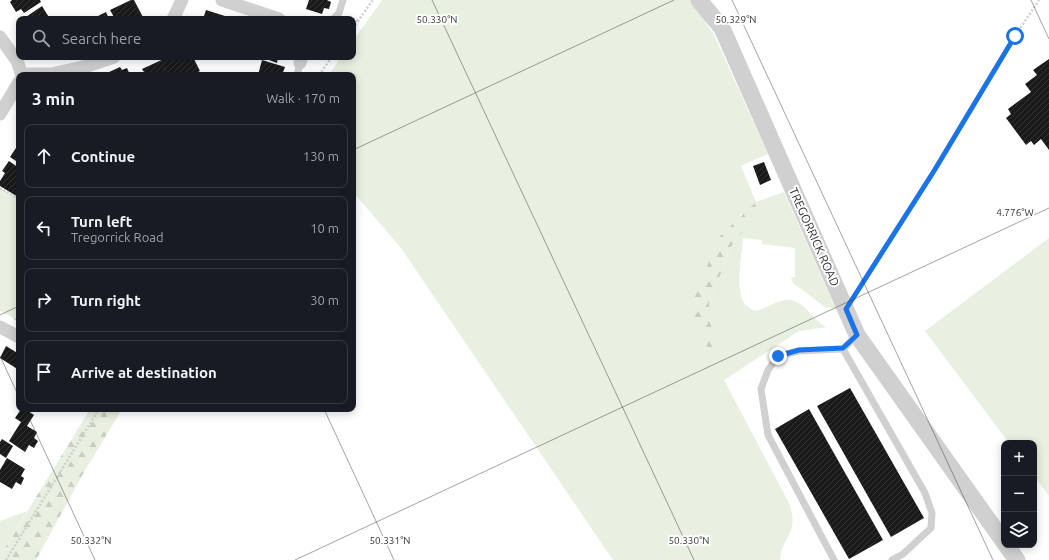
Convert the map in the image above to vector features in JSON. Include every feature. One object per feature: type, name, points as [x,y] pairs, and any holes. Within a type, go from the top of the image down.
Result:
[{"type":"street","points":[[174,16],[182,0]]},
{"type":"street","points":[[222,0],[270,16]]},
{"type":"street","name":"TREGORRICK ROAD","points":[[699,0],[722,28],[857,335],[1001,538]]},
{"type":"street","points":[[0,37],[16,60]]},
{"type":"street","points":[[16,60],[20,72]]},
{"type":"street","points":[[76,72],[89,71],[109,60]]},
{"type":"street","points":[[0,114],[16,86]]},
{"type":"street","points":[[0,327],[16,335]]},
{"type":"street","points":[[1008,548],[1017,560]]},
{"type":"lane","points":[[336,16],[339,13],[343,0]]},
{"type":"lane","points":[[834,560],[768,436],[761,389],[768,370],[778,356],[799,350],[843,348],[857,335]]},
{"type":"lane","points":[[843,348],[926,493],[932,513],[931,528],[903,554],[892,560]]},
{"type":"path","points":[[356,24],[373,0]]},
{"type":"path","points":[[846,309],[934,171],[1015,36],[1039,0]]},
{"type":"path","points":[[321,72],[330,60]]},
{"type":"path","points":[[0,188],[16,197]]},
{"type":"path","points":[[6,560],[97,412]]},
{"type":"green space","points":[[382,0],[691,0],[714,35],[768,154],[741,166],[756,202],[784,192],[836,309],[825,307],[793,283],[791,277],[795,277],[795,248],[762,244],[762,240],[743,238],[739,282],[742,298],[746,305],[755,311],[780,301],[791,300],[803,306],[816,320],[827,327],[799,331],[724,380],[789,503],[793,521],[792,528],[781,552],[780,560],[613,560],[401,248],[356,196],[356,72],[331,72],[339,60],[356,60],[356,37]],"holes":[[[758,211],[731,247],[709,304],[709,317],[714,339],[697,325],[741,214]]]},
{"type":"green space","points":[[0,188],[16,197],[16,319],[0,311]]},
{"type":"green space","points":[[756,202],[758,211],[731,247],[709,304],[709,317],[714,339],[717,367],[693,316],[693,301],[719,237]]},
{"type":"green space","points":[[1049,238],[1049,496],[1037,480],[1037,440],[1007,440],[925,331]]},
{"type":"green space","points":[[88,412],[120,412],[83,474],[36,560],[0,560],[0,556]]},
{"type":"green space","points":[[27,511],[0,556],[0,521]]},
{"type":"building","points":[[12,0],[40,0],[41,2],[24,13],[21,9],[16,12],[10,2]]},
{"type":"building","points":[[134,0],[142,16],[113,16],[110,10]]},
{"type":"building","points":[[309,0],[327,0],[331,2],[329,9],[324,8],[322,14],[306,9]]},
{"type":"building","points":[[42,6],[48,16],[27,16]]},
{"type":"building","points":[[206,10],[225,16],[204,16]]},
{"type":"building","points":[[106,12],[108,16],[98,16]]},
{"type":"building","points":[[1049,59],[1049,150],[1041,139],[1034,145],[1031,141],[1026,145],[1006,118],[1011,114],[1008,109],[1031,92],[1025,84],[1037,75],[1033,70]]},
{"type":"building","points":[[162,60],[194,60],[200,71],[144,72],[142,69]]},
{"type":"building","points":[[262,60],[285,67],[283,72],[259,72]]},
{"type":"building","points":[[269,60],[278,60],[277,63]]},
{"type":"building","points":[[120,67],[122,70],[127,68],[129,72],[109,72]]},
{"type":"building","points":[[16,148],[16,161],[10,157]]},
{"type":"building","points":[[9,161],[16,166],[16,196],[0,186],[0,181],[5,173],[2,171]]},
{"type":"building","points":[[764,162],[771,180],[760,185],[753,166]]},
{"type":"building","points":[[6,346],[16,352],[16,368],[0,358]]},
{"type":"building","points":[[850,388],[924,518],[891,537],[817,406]]},
{"type":"building","points":[[809,409],[883,540],[849,559],[775,429]]},
{"type":"building","points":[[19,412],[30,412],[34,415],[27,426],[37,432],[34,438],[38,441],[34,448],[29,445],[25,452],[9,441],[21,422],[15,418]]},
{"type":"building","points":[[2,439],[13,446],[6,458],[0,454],[0,442]]},
{"type":"building","points":[[7,458],[25,469],[21,476],[24,478],[21,485],[16,482],[12,489],[0,482],[0,470]]},
{"type":"route","points":[[778,356],[799,350],[843,348],[857,335],[846,309],[934,171],[1015,36]]}]
